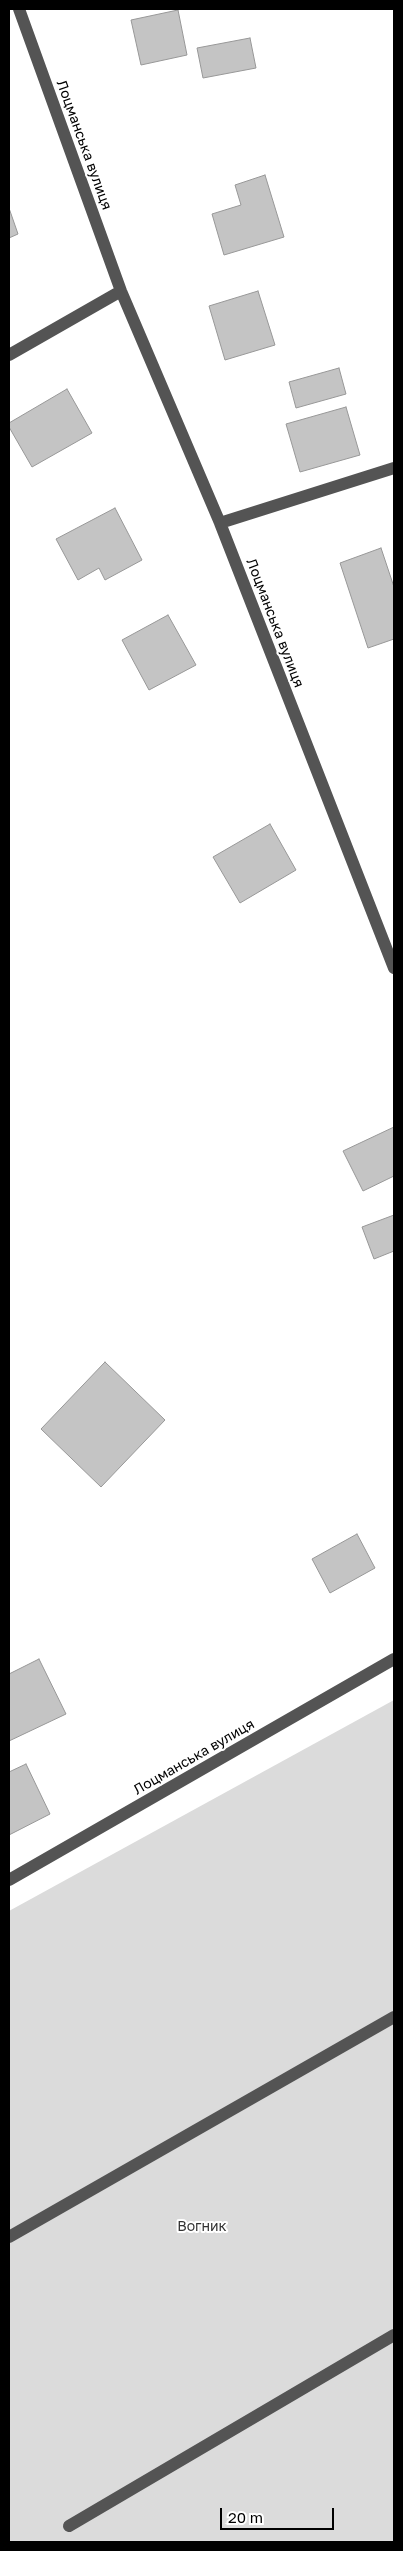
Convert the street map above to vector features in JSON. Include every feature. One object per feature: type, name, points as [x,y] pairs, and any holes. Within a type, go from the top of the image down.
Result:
[{"type":"street","name":"Лоцманська вулиця","points":[[19,9],[121,292],[220,523],[394,968]]},
{"type":"street","points":[[9,355],[121,292]]},
{"type":"street","points":[[220,523],[394,468]]},
{"type":"street","name":"Лоцманська вулиця","points":[[9,1880],[394,1659]]},
{"type":"street","points":[[9,2237],[394,2016]]},
{"type":"street","points":[[69,2526],[394,2336]]},
{"type":"green space","name":"Вогник","points":[[394,1700],[394,2542],[9,2542],[9,1911]]},
{"type":"building","points":[[178,10],[187,55],[141,65],[131,20]]},
{"type":"building","points":[[250,38],[256,68],[203,78],[197,48]]},
{"type":"building","points":[[265,175],[284,237],[224,255],[212,214],[241,205],[235,185]]},
{"type":"building","points":[[9,208],[18,234],[9,238]]},
{"type":"building","points":[[258,291],[275,345],[225,360],[209,306]]},
{"type":"building","points":[[339,368],[346,394],[296,408],[289,382]]},
{"type":"building","points":[[67,389],[92,433],[32,467],[9,427],[9,423]]},
{"type":"building","points":[[346,407],[360,455],[300,472],[286,424]]},
{"type":"building","points":[[115,508],[142,560],[105,580],[99,568],[78,580],[56,539]]},
{"type":"building","points":[[381,548],[394,587],[394,639],[368,648],[340,563]]},
{"type":"building","points":[[168,615],[196,665],[149,690],[122,640]]},
{"type":"building","points":[[270,824],[296,870],[240,903],[213,857]]},
{"type":"building","points":[[394,1127],[394,1176],[363,1191],[343,1151]]},
{"type":"building","points":[[394,1215],[394,1251],[374,1259],[362,1227]]},
{"type":"building","points":[[105,1362],[165,1420],[101,1487],[41,1429]]},
{"type":"building","points":[[357,1534],[375,1568],[330,1593],[312,1559]]},
{"type":"building","points":[[39,1659],[66,1714],[9,1741],[9,1674]]},
{"type":"building","points":[[26,1764],[50,1814],[9,1835],[9,1772]]}]
